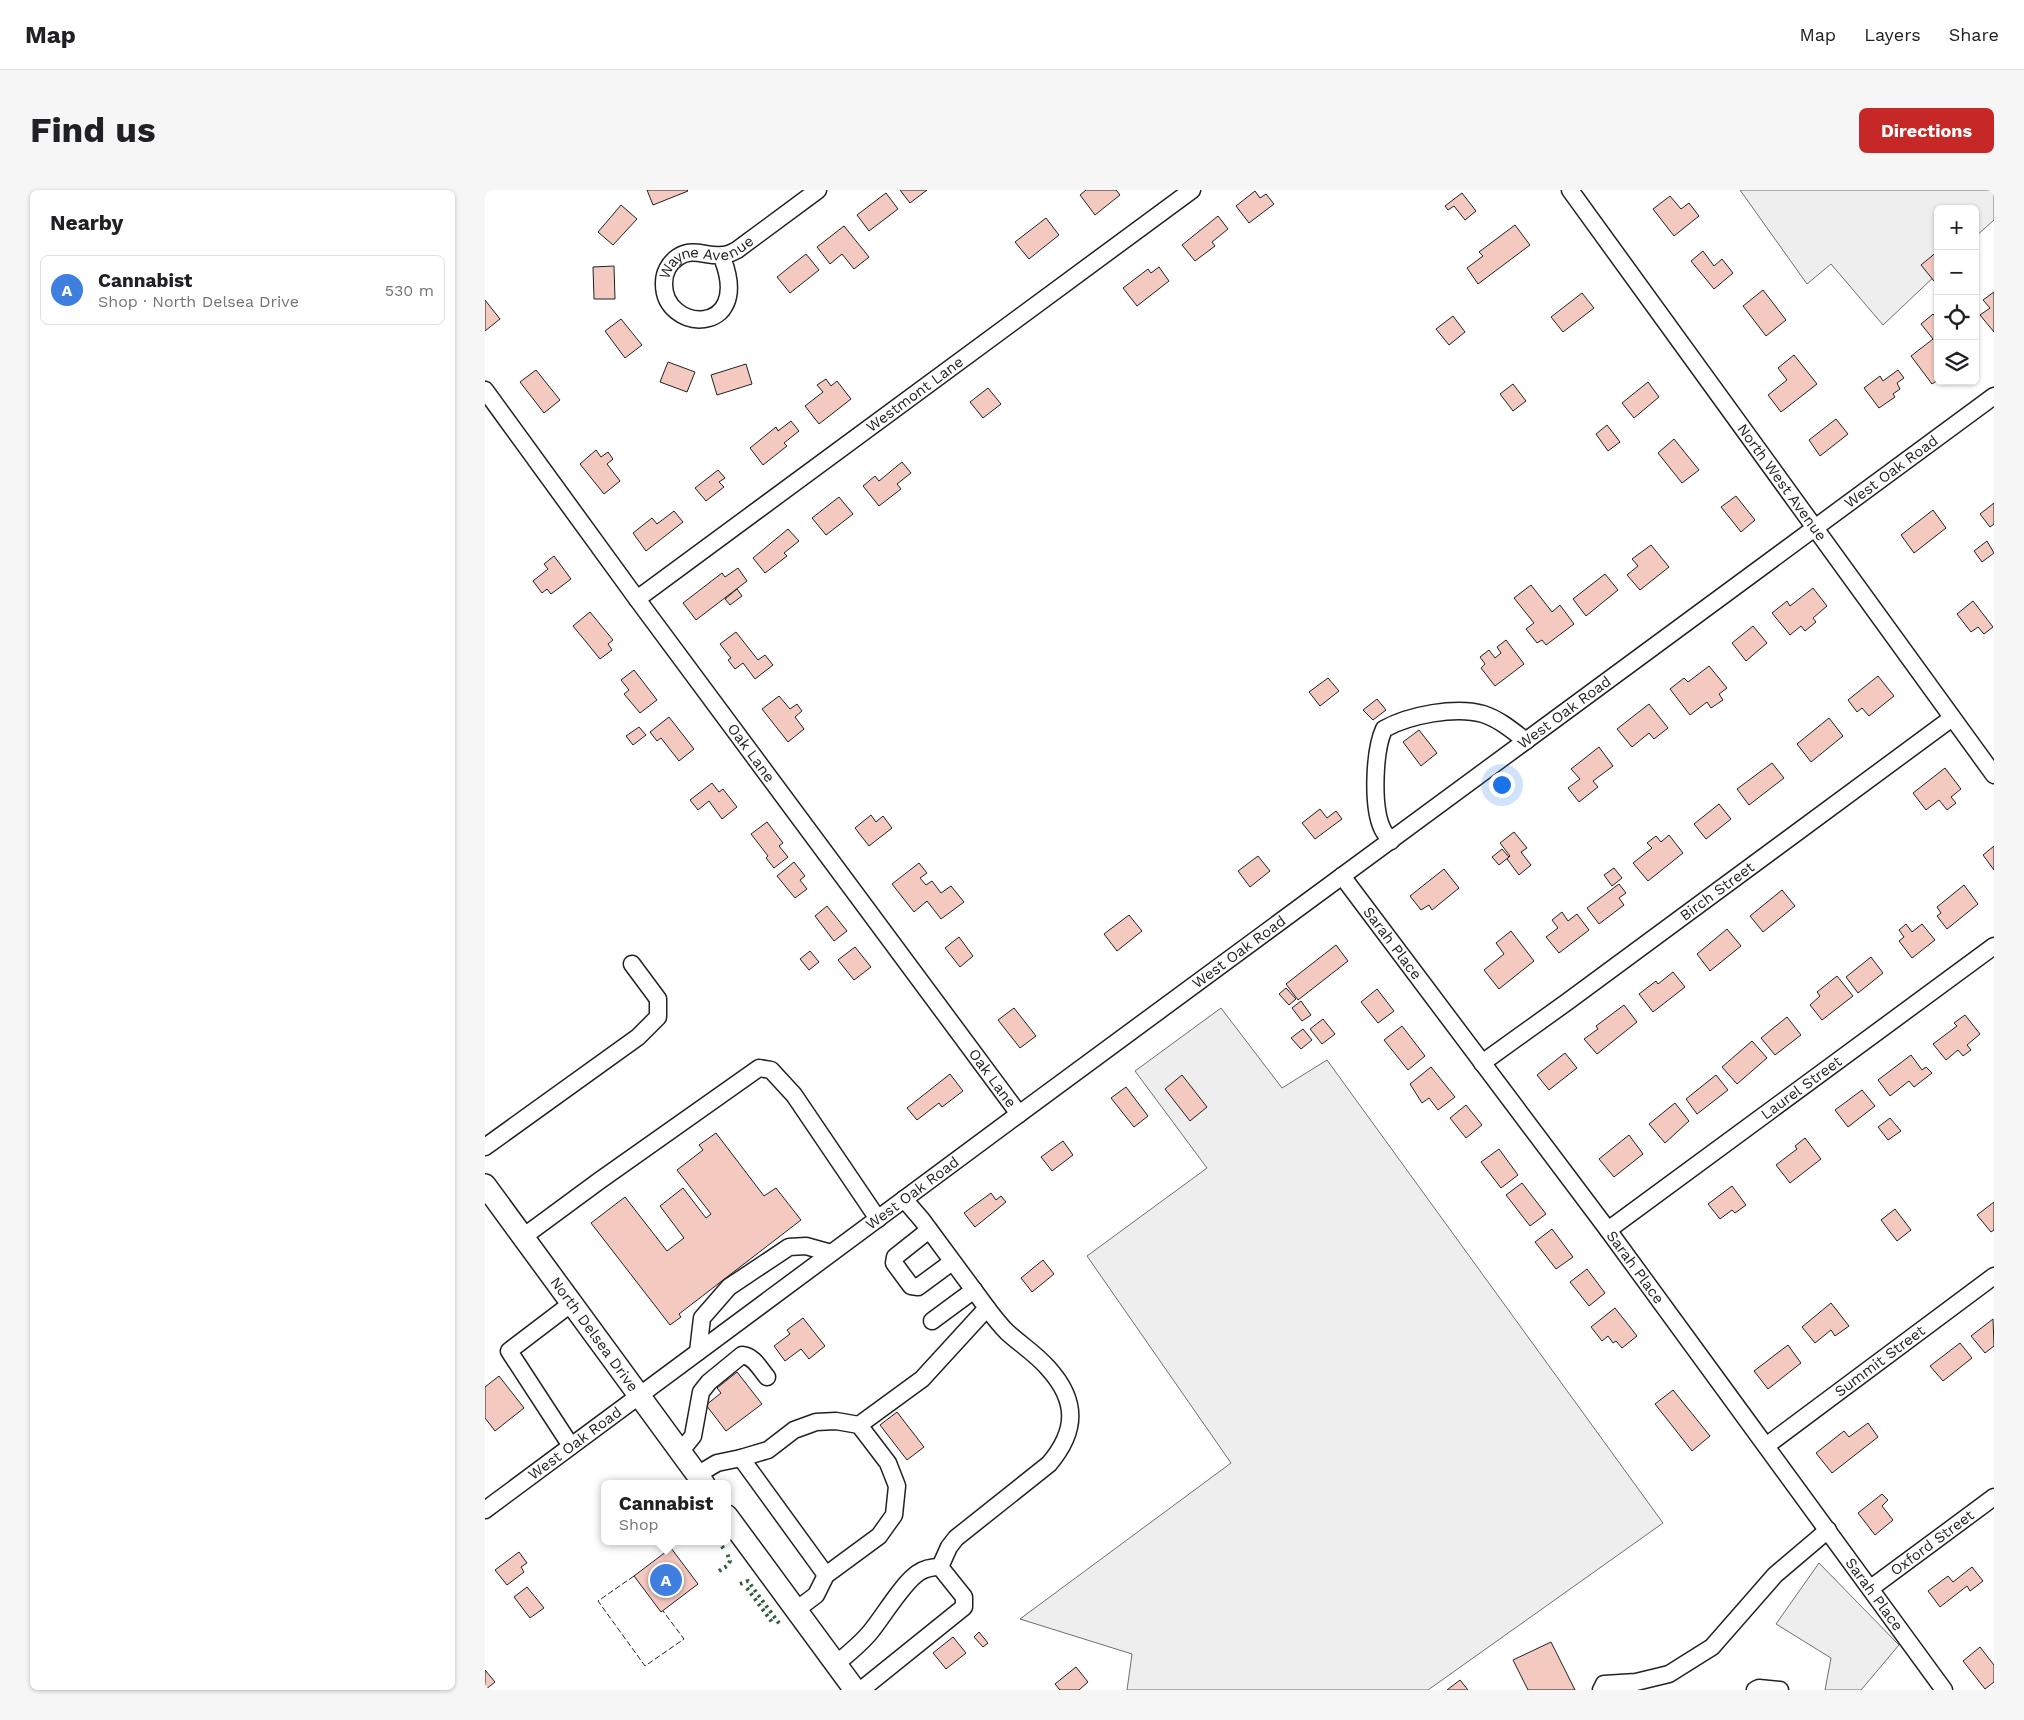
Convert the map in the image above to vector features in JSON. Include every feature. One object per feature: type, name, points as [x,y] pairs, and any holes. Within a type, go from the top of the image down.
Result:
[{"type":"main road","name":"North Delsea Drive","points":[[485,1185],[700,1479]]},
{"type":"main road","points":[[731,1521],[855,1690]]},
{"type":"street","name":"Wayne Avenue","points":[[723,260],[727,271],[729,295],[727,304],[721,312],[703,320],[683,315],[674,309],[664,289],[664,278],[668,266],[677,258],[688,252],[724,255],[737,250],[818,190]]},
{"type":"street","name":"Westmont Lane","points":[[637,599],[1192,190]]},
{"type":"street","name":"North West Avenue","points":[[1570,190],[1994,775]]},
{"type":"street","name":"Oak Lane","points":[[485,390],[637,599],[1019,1114]]},
{"type":"street","name":"West Oak Road","points":[[485,1510],[878,1218],[1994,396]]},
{"type":"street","points":[[1391,841],[1382,830],[1377,815],[1375,767],[1380,736],[1384,729],[1415,717],[1462,710],[1484,714],[1505,724],[1526,741]]},
{"type":"street","name":"Birch Street","points":[[1482,1063],[1952,718]]},
{"type":"street","name":"Sarah Place","points":[[1342,876],[1608,1230],[1945,1690]]},
{"type":"street","name":"Laurel Street","points":[[1608,1230],[1994,946]]},
{"type":"street","points":[[485,1147],[638,1037],[658,1017],[658,999],[632,964]]},
{"type":"street","points":[[523,1237],[615,1169],[759,1068],[771,1070],[794,1095],[878,1218]]},
{"type":"street","points":[[904,1199],[987,1308],[1006,1330],[1048,1368],[1068,1400],[1071,1418],[1069,1433],[1061,1450],[1049,1464],[956,1538],[949,1547],[940,1567]]},
{"type":"street","points":[[929,1230],[895,1257],[894,1263],[911,1286],[918,1287],[952,1262]]},
{"type":"street","points":[[698,1352],[702,1318],[729,1287],[789,1247],[806,1246],[831,1253]]},
{"type":"street","name":"Summit Street","points":[[1766,1446],[1994,1276]]},
{"type":"street","points":[[932,1322],[973,1290]]},
{"type":"street","points":[[571,1446],[509,1351],[572,1303]]},
{"type":"street","points":[[859,1425],[922,1379],[987,1308]]},
{"type":"street","points":[[681,1451],[693,1436],[701,1392],[709,1382],[742,1355],[753,1359],[767,1377]]},
{"type":"street","points":[[700,1479],[717,1463],[768,1450],[794,1430],[817,1422],[836,1421],[859,1425],[888,1463],[897,1486],[893,1515],[879,1536],[826,1575],[817,1595],[796,1610]]},
{"type":"street","points":[[741,1458],[826,1575]]},
{"type":"street","name":"Oxford Street","points":[[1871,1588],[1994,1497]]},
{"type":"street","points":[[1601,1690],[1604,1684],[1649,1684],[1713,1647],[1775,1575],[1828,1530]]},
{"type":"street","points":[[836,1664],[859,1645],[872,1631],[917,1573],[929,1567],[940,1567]]},
{"type":"street","points":[[861,1690],[964,1607],[964,1597],[940,1567]]},
{"type":"street","points":[[1755,1690],[1759,1688],[1780,1690]]},
{"type":"shaded area","points":[[1740,190],[1994,190],[1994,220],[1979,233],[1979,205],[1934,205],[1934,277],[1883,325],[1831,264],[1807,284]]},
{"type":"shaded area","points":[[1221,1008],[1282,1088],[1327,1060],[1663,1523],[1428,1690],[1127,1690],[1132,1654],[1020,1619],[1231,1463],[1087,1256],[1207,1168],[1135,1071]]},
{"type":"shaded area","points":[[1819,1563],[1899,1645],[1861,1690],[1825,1690],[1831,1658],[1776,1624]]},
{"type":"building","points":[[647,190],[687,190],[688,191],[653,205]]},
{"type":"building","points":[[900,190],[927,190],[910,203]]},
{"type":"building","points":[[1086,190],[1116,190],[1120,195],[1095,215],[1080,195]]},
{"type":"building","points":[[1255,191],[1260,198],[1266,194],[1274,204],[1249,223],[1236,206]]},
{"type":"building","points":[[886,193],[898,209],[869,231],[857,215]]},
{"type":"building","points":[[1462,193],[1476,211],[1465,220],[1454,206],[1448,210],[1445,206]]},
{"type":"building","points":[[1670,196],[1681,209],[1689,203],[1699,216],[1674,236],[1653,209]]},
{"type":"building","points":[[621,205],[637,219],[613,245],[598,232]]},
{"type":"building","points":[[1218,216],[1228,229],[1212,242],[1215,246],[1195,261],[1182,245]]},
{"type":"building","points":[[1046,218],[1059,235],[1029,259],[1015,242]]},
{"type":"building","points":[[1515,225],[1530,245],[1478,284],[1467,268],[1483,256],[1479,252]]},
{"type":"building","points":[[844,226],[869,257],[854,269],[842,254],[830,264],[817,247]]},
{"type":"building","points":[[1703,251],[1714,266],[1722,259],[1733,273],[1714,289],[1691,261]]},
{"type":"building","points":[[806,254],[819,270],[790,293],[777,277]]},
{"type":"building","points":[[1934,254],[1934,281],[1921,265]]},
{"type":"building","points":[[614,266],[615,299],[594,299],[593,267]]},
{"type":"building","points":[[1159,267],[1169,281],[1137,306],[1123,288],[1148,269],[1151,273]]},
{"type":"building","points":[[1763,290],[1786,320],[1766,336],[1743,306]]},
{"type":"building","points":[[1994,292],[1994,332],[1980,315],[1990,308],[1983,300]]},
{"type":"building","points":[[1582,293],[1594,308],[1563,332],[1551,317]]},
{"type":"building","points":[[485,300],[500,319],[485,331]]},
{"type":"building","points":[[1933,314],[1934,315],[1934,383],[1932,384],[1911,356],[1933,339],[1921,324]]},
{"type":"building","points":[[1453,316],[1465,332],[1449,345],[1436,329]]},
{"type":"building","points":[[621,319],[642,345],[625,358],[605,331]]},
{"type":"building","points":[[1794,355],[1817,384],[1781,412],[1768,395],[1787,380],[1778,368]]},
{"type":"building","points":[[668,362],[695,372],[687,392],[660,382]]},
{"type":"building","points":[[746,364],[752,384],[717,395],[711,375]]},
{"type":"building","points":[[536,370],[560,400],[544,413],[520,382]]},
{"type":"building","points":[[1898,370],[1904,378],[1897,383],[1900,389],[1893,394],[1895,397],[1879,408],[1864,388],[1880,376],[1883,381]]},
{"type":"building","points":[[826,379],[831,386],[837,381],[851,399],[819,424],[805,406],[823,392],[817,385]]},
{"type":"building","points":[[1648,382],[1659,397],[1634,418],[1622,403]]},
{"type":"building","points":[[1513,384],[1526,401],[1513,411],[1500,394]]},
{"type":"building","points":[[988,388],[1001,404],[983,418],[970,402]]},
{"type":"building","points":[[1836,419],[1848,434],[1820,456],[1809,440]]},
{"type":"building","points":[[791,421],[799,431],[784,443],[787,446],[763,465],[750,448],[776,427],[778,431]]},
{"type":"building","points":[[1607,425],[1620,442],[1608,451],[1596,434]]},
{"type":"building","points":[[1674,439],[1699,470],[1682,483],[1658,453]]},
{"type":"building","points":[[596,450],[601,457],[608,452],[613,459],[607,464],[620,481],[604,494],[580,464]]},
{"type":"building","points":[[902,462],[911,473],[897,484],[901,489],[879,506],[863,486],[875,476],[879,481]]},
{"type":"building","points":[[718,470],[725,478],[719,482],[724,487],[706,501],[695,488]]},
{"type":"building","points":[[1736,496],[1755,520],[1741,532],[1721,507]]},
{"type":"building","points":[[839,497],[853,514],[826,535],[812,518]]},
{"type":"building","points":[[1994,503],[1994,524],[1990,527],[1980,514]]},
{"type":"building","points":[[1933,510],[1946,528],[1914,553],[1901,535]]},
{"type":"building","points":[[674,511],[683,522],[646,551],[633,533],[652,518],[657,524]]},
{"type":"building","points":[[788,529],[799,541],[784,553],[787,556],[765,573],[753,558]]},
{"type":"building","points":[[1987,541],[1994,553],[1982,562],[1974,551]]},
{"type":"building","points":[[1651,545],[1669,567],[1640,590],[1627,575],[1638,566],[1632,559]]},
{"type":"building","points":[[554,556],[571,579],[551,594],[547,589],[542,593],[533,581],[548,569],[544,564]]},
{"type":"building","points":[[738,568],[747,581],[696,620],[683,603],[722,573],[725,577]]},
{"type":"building","points":[[1605,574],[1618,590],[1586,616],[1573,599]]},
{"type":"building","points":[[1531,585],[1552,612],[1560,605],[1574,624],[1546,645],[1542,640],[1537,643],[1526,629],[1534,623],[1514,598]]},
{"type":"building","points":[[1813,588],[1827,606],[1813,618],[1816,622],[1805,631],[1801,626],[1790,635],[1772,613],[1787,601],[1790,606]]},
{"type":"building","points":[[737,589],[742,596],[730,605],[725,599]]},
{"type":"building","points":[[1973,601],[1993,627],[1984,634],[1978,627],[1971,632],[1957,614]]},
{"type":"building","points":[[590,612],[613,640],[608,644],[612,650],[600,659],[573,626]]},
{"type":"building","points":[[1753,626],[1767,643],[1746,661],[1732,643]]},
{"type":"building","points":[[736,632],[758,660],[765,655],[773,665],[755,679],[743,663],[735,669],[728,660],[731,658],[720,644]]},
{"type":"building","points":[[1506,640],[1524,664],[1495,686],[1481,668],[1485,664],[1480,657],[1489,650],[1495,658],[1501,653],[1497,647]]},
{"type":"building","points":[[1709,666],[1727,688],[1719,694],[1723,700],[1711,708],[1707,702],[1690,715],[1670,689],[1684,678],[1688,682]]},
{"type":"building","points":[[634,670],[657,700],[640,713],[624,694],[629,690],[621,680]]},
{"type":"building","points":[[1878,676],[1894,696],[1869,716],[1862,708],[1857,712],[1848,700]]},
{"type":"building","points":[[1328,678],[1339,691],[1320,706],[1309,692]]},
{"type":"building","points":[[779,696],[790,709],[797,704],[802,711],[795,717],[804,729],[788,742],[762,709]]},
{"type":"building","points":[[1377,699],[1386,710],[1373,720],[1363,710]]},
{"type":"building","points":[[1649,704],[1668,728],[1654,739],[1649,733],[1632,747],[1617,729]]},
{"type":"building","points":[[669,717],[694,749],[679,761],[661,738],[657,741],[650,732]]},
{"type":"building","points":[[1829,718],[1843,736],[1811,762],[1797,744]]},
{"type":"building","points":[[639,727],[646,735],[633,745],[626,736]]},
{"type":"building","points":[[1419,730],[1437,753],[1421,766],[1403,742]]},
{"type":"building","points":[[1599,747],[1613,766],[1593,781],[1598,787],[1579,802],[1568,788],[1580,779],[1571,769]]},
{"type":"building","points":[[1772,763],[1784,778],[1749,805],[1737,789]]},
{"type":"building","points":[[1945,768],[1961,789],[1951,797],[1956,803],[1947,810],[1939,800],[1926,810],[1913,793]]},
{"type":"building","points":[[712,783],[719,792],[723,789],[737,807],[722,819],[709,801],[698,810],[690,800]]},
{"type":"building","points":[[1719,804],[1731,819],[1706,839],[1694,824]]},
{"type":"building","points":[[1320,809],[1327,818],[1336,811],[1342,819],[1315,839],[1302,823]]},
{"type":"building","points":[[871,815],[876,822],[883,816],[892,828],[869,846],[855,828]]},
{"type":"building","points":[[767,822],[783,843],[779,846],[788,857],[774,868],[766,858],[768,856],[751,834]]},
{"type":"building","points":[[1514,832],[1527,848],[1521,852],[1531,865],[1519,875],[1507,859],[1510,856],[1500,843]]},
{"type":"building","points":[[1669,835],[1683,853],[1648,881],[1633,863],[1652,848],[1647,843],[1656,836],[1661,842]]},
{"type":"building","points":[[1994,846],[1994,870],[1983,855]]},
{"type":"building","points":[[1502,849],[1509,857],[1499,865],[1492,857]]},
{"type":"building","points":[[1258,856],[1270,871],[1250,887],[1238,871]]},
{"type":"building","points":[[794,862],[805,876],[800,880],[807,889],[795,898],[777,876]]},
{"type":"building","points":[[919,863],[927,873],[920,878],[926,885],[932,881],[941,893],[951,886],[964,902],[941,919],[927,901],[914,912],[892,884]]},
{"type":"building","points":[[1614,868],[1622,878],[1612,886],[1604,875]]},
{"type":"building","points":[[1444,869],[1459,888],[1432,910],[1429,905],[1421,910],[1410,896]]},
{"type":"building","points":[[1619,884],[1626,893],[1619,898],[1624,905],[1599,924],[1587,908]]},
{"type":"building","points":[[1964,885],[1978,904],[1947,929],[1937,916],[1941,913],[1937,907]]},
{"type":"building","points":[[1782,890],[1795,906],[1763,932],[1750,916]]},
{"type":"building","points":[[827,906],[847,931],[834,941],[815,916]]},
{"type":"building","points":[[1562,912],[1568,921],[1577,914],[1589,930],[1559,953],[1546,937],[1558,928],[1552,920]]},
{"type":"building","points":[[1129,915],[1142,931],[1117,951],[1104,934]]},
{"type":"building","points":[[1906,924],[1912,932],[1922,924],[1935,940],[1912,958],[1899,941],[1904,937],[1899,930]]},
{"type":"building","points":[[1727,929],[1741,946],[1710,971],[1697,954]]},
{"type":"building","points":[[1511,931],[1534,961],[1499,989],[1484,970],[1504,954],[1496,943]]},
{"type":"building","points":[[959,937],[973,956],[960,967],[945,948]]},
{"type":"building","points":[[1336,945],[1348,961],[1298,1000],[1286,984]]},
{"type":"building","points":[[855,947],[871,967],[854,980],[838,960]]},
{"type":"building","points":[[810,951],[819,962],[809,970],[800,959]]},
{"type":"building","points":[[1871,957],[1883,973],[1858,993],[1846,977]]},
{"type":"building","points":[[1673,972],[1685,987],[1653,1012],[1639,994],[1656,981],[1658,984]]},
{"type":"building","points":[[1837,976],[1853,996],[1822,1020],[1810,1005],[1820,996],[1817,992]]},
{"type":"building","points":[[1286,988],[1296,999],[1289,1005],[1279,994]]},
{"type":"building","points":[[1377,989],[1394,1011],[1378,1023],[1361,1002]]},
{"type":"building","points":[[1301,1001],[1311,1015],[1302,1021],[1292,1008]]},
{"type":"building","points":[[1624,1005],[1637,1022],[1597,1054],[1584,1039],[1598,1029],[1596,1026]]},
{"type":"building","points":[[1014,1008],[1036,1036],[1020,1048],[998,1020]]},
{"type":"building","points":[[1965,1015],[1980,1034],[1967,1045],[1971,1050],[1963,1056],[1958,1050],[1946,1060],[1933,1044],[1957,1026],[1954,1023]]},
{"type":"building","points":[[1787,1017],[1801,1035],[1775,1055],[1761,1038]]},
{"type":"building","points":[[1323,1019],[1335,1034],[1322,1044],[1310,1029]]},
{"type":"building","points":[[1402,1026],[1425,1056],[1408,1070],[1384,1040]]},
{"type":"building","points":[[1303,1029],[1312,1040],[1301,1049],[1291,1038]]},
{"type":"building","points":[[1752,1041],[1767,1058],[1737,1084],[1722,1067]]},
{"type":"building","points":[[1565,1053],[1577,1068],[1549,1090],[1537,1075]]},
{"type":"building","points":[[1911,1055],[1922,1070],[1926,1067],[1932,1073],[1914,1087],[1909,1081],[1890,1096],[1878,1080]]},
{"type":"building","points":[[1431,1067],[1455,1097],[1438,1110],[1429,1098],[1422,1103],[1410,1084]]},
{"type":"building","points":[[950,1074],[963,1091],[942,1107],[939,1103],[917,1120],[907,1108]]},
{"type":"building","points":[[1182,1075],[1207,1107],[1190,1121],[1165,1089]]},
{"type":"building","points":[[1716,1075],[1728,1090],[1697,1114],[1686,1099]]},
{"type":"building","points":[[1126,1087],[1148,1116],[1134,1127],[1111,1098]]},
{"type":"building","points":[[1862,1090],[1875,1106],[1848,1127],[1835,1110]]},
{"type":"building","points":[[1675,1103],[1689,1121],[1665,1143],[1649,1124]]},
{"type":"building","points":[[1466,1105],[1482,1125],[1466,1138],[1450,1118]]},
{"type":"building","points":[[1890,1118],[1901,1131],[1888,1140],[1878,1127]]},
{"type":"building","points":[[716,1133],[764,1196],[776,1188],[801,1220],[679,1314],[681,1317],[670,1325],[591,1223],[625,1197],[667,1251],[684,1238],[660,1206],[683,1188],[706,1218],[711,1214],[677,1170],[703,1150],[699,1145]]},
{"type":"building","points":[[1629,1135],[1643,1154],[1614,1177],[1599,1159]]},
{"type":"building","points":[[1805,1138],[1821,1159],[1790,1183],[1776,1165],[1797,1149],[1795,1146]]},
{"type":"building","points":[[1063,1141],[1073,1155],[1052,1171],[1041,1157]]},
{"type":"building","points":[[1499,1149],[1518,1175],[1501,1188],[1481,1162]]},
{"type":"building","points":[[1522,1183],[1546,1214],[1530,1226],[1506,1195]]},
{"type":"building","points":[[1732,1186],[1746,1205],[1735,1213],[1732,1210],[1720,1219],[1708,1204]]},
{"type":"building","points":[[991,1193],[996,1200],[1001,1196],[1006,1202],[975,1227],[964,1213]]},
{"type":"building","points":[[1994,1202],[1994,1230],[1991,1232],[1977,1215]]},
{"type":"building","points":[[1895,1209],[1911,1230],[1897,1241],[1881,1220]]},
{"type":"building","points":[[1552,1229],[1573,1257],[1556,1269],[1535,1242]]},
{"type":"building","points":[[1043,1260],[1054,1274],[1032,1292],[1021,1278]]},
{"type":"building","points":[[1587,1269],[1605,1293],[1589,1306],[1570,1282]]},
{"type":"building","points":[[1831,1303],[1849,1326],[1835,1336],[1831,1330],[1815,1343],[1802,1327]]},
{"type":"building","points":[[1615,1308],[1637,1336],[1622,1348],[1616,1341],[1613,1343],[1608,1336],[1602,1341],[1591,1327]]},
{"type":"building","points":[[803,1318],[825,1346],[809,1359],[801,1349],[785,1361],[774,1346],[790,1334],[787,1330]]},
{"type":"building","points":[[1993,1319],[1994,1346],[1985,1353],[1971,1336]]},
{"type":"building","points":[[1960,1343],[1972,1358],[1943,1381],[1930,1366]]},
{"type":"building","points":[[1788,1345],[1801,1363],[1768,1389],[1754,1371]]},
{"type":"building","points":[[737,1372],[762,1404],[726,1431],[706,1405],[721,1393],[717,1388]]},
{"type":"building","points":[[499,1376],[524,1408],[495,1431],[485,1418],[485,1387]]},
{"type":"building","points":[[1673,1390],[1710,1436],[1692,1451],[1655,1404]]},
{"type":"building","points":[[897,1412],[924,1447],[907,1460],[880,1425]]},
{"type":"building","points":[[1868,1423],[1878,1437],[1832,1473],[1816,1453],[1844,1431],[1849,1437]]},
{"type":"building","points":[[1882,1494],[1888,1500],[1882,1506],[1893,1520],[1875,1535],[1858,1513]]},
{"type":"building","points":[[671,1548],[698,1584],[661,1612],[634,1576]]},
{"type":"building","points":[[519,1552],[527,1563],[521,1567],[524,1572],[507,1585],[495,1570]]},
{"type":"building","points":[[1972,1567],[1983,1581],[1970,1591],[1967,1586],[1940,1607],[1928,1591],[1948,1576],[1953,1582]]},
{"type":"building","points":[[527,1587],[544,1608],[530,1618],[514,1597]]},
{"type":"building","points":[[979,1632],[988,1643],[983,1647],[974,1637]]},
{"type":"building","points":[[953,1637],[966,1653],[946,1669],[933,1653]]},
{"type":"building","points":[[1551,1642],[1575,1690],[1528,1690],[1513,1660]]},
{"type":"building","points":[[1980,1647],[1994,1665],[1994,1682],[1985,1689],[1963,1661]]},
{"type":"building","points":[[1076,1667],[1088,1682],[1079,1690],[1060,1690],[1055,1684]]},
{"type":"building","points":[[485,1670],[495,1682],[485,1690]]},
{"type":"building","points":[[1460,1680],[1468,1690],[1447,1690]]},
{"type":"hedge","points":[[721,1545],[724,1549]]},
{"type":"hedge","points":[[719,1571],[727,1566],[730,1561],[727,1553]]},
{"type":"hedge","points":[[740,1584],[748,1581],[781,1626]]},
{"type":"hedge","points":[[747,1588],[772,1622]]},
{"type":"fence","points":[[634,1576],[598,1601],[645,1666],[684,1639],[663,1611]]},
{"type":"place","name":"Cannabist","points":[[666,1580]]}]
